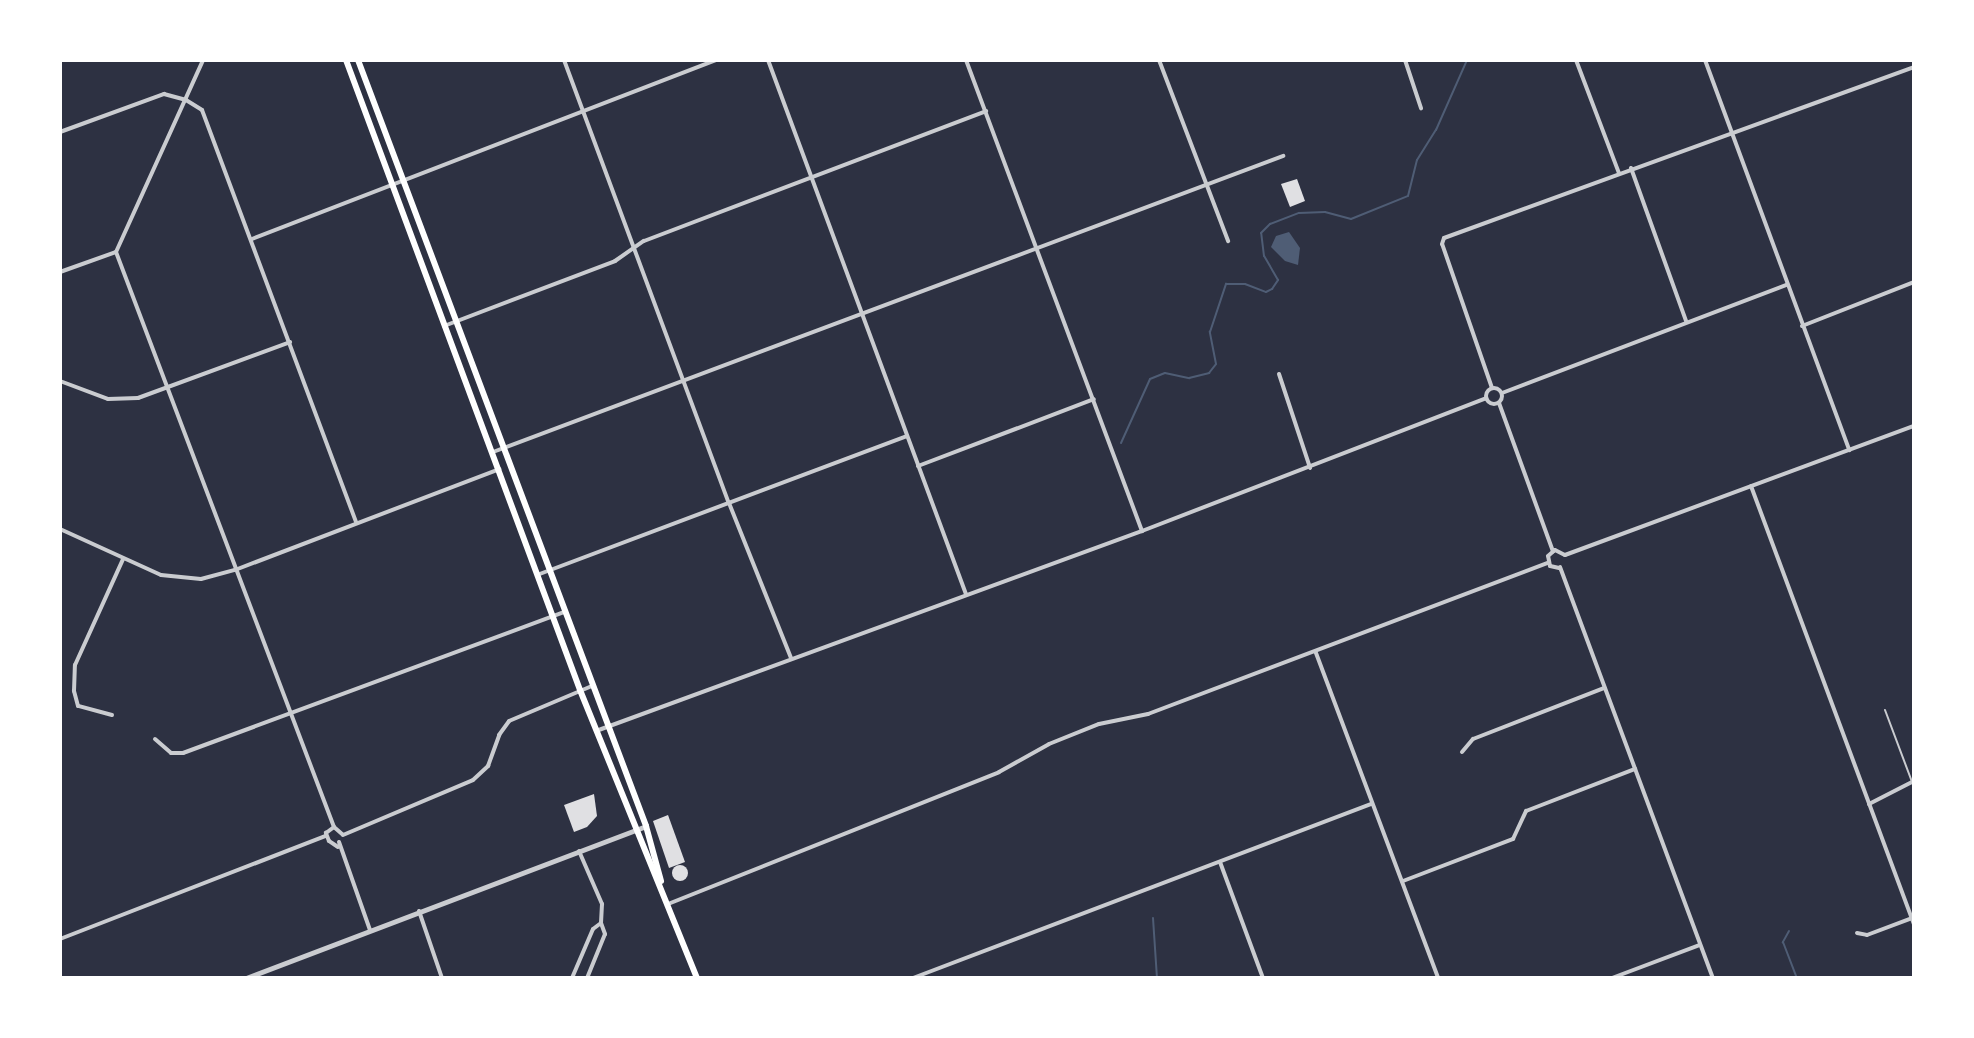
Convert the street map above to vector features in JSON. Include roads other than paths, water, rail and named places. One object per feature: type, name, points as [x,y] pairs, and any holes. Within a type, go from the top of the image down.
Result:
[{"type":"main road","points":[[346,60],[394,182],[444,326],[580,690],[634,830],[697,978]]},
{"type":"main road","points":[[358,60],[646,826],[668,904]]},
{"type":"street","points":[[203,60],[116,252],[328,819],[332,840],[339,849],[370,930]]},
{"type":"street","points":[[564,60],[729,503],[791,658]]},
{"type":"street","points":[[252,239],[403,178],[716,60]]},
{"type":"street","points":[[768,60],[966,594]]},
{"type":"street","points":[[966,60],[1142,531]]},
{"type":"street","points":[[1159,60],[1228,241]]},
{"type":"street","points":[[1405,60],[1421,108]]},
{"type":"street","points":[[1576,60],[1619,173]]},
{"type":"street","points":[[1705,60],[1849,450]]},
{"type":"street","points":[[1787,285],[1502,393],[1492,388],[1442,244],[1451,235],[1914,67]]},
{"type":"street","points":[[60,132],[164,94],[186,100],[202,110],[356,522]]},
{"type":"street","points":[[444,326],[615,261],[635,245],[811,175],[986,111]]},
{"type":"street","points":[[493,452],[864,316],[1283,156]]},
{"type":"street","points":[[1631,168],[1686,321]]},
{"type":"street","points":[[60,272],[116,252]]},
{"type":"street","points":[[1802,326],[1914,282]]},
{"type":"street","points":[[60,381],[108,399],[138,398],[290,342]]},
{"type":"street","points":[[1279,374],[1310,468]]},
{"type":"street","points":[[596,731],[1310,468],[1486,398],[1492,388]]},
{"type":"street","points":[[668,904],[999,772],[1049,744],[1099,724],[1148,714],[1548,563],[1553,551],[1499,403],[1502,393]]},
{"type":"street","points":[[1486,398],[1493,404],[1499,403]]},
{"type":"street","points":[[918,466],[1094,399]]},
{"type":"street","points":[[1553,551],[1565,555],[1914,426]]},
{"type":"street","points":[[537,575],[907,436]]},
{"type":"street","points":[[60,529],[161,575],[190,580],[235,570],[499,469]]},
{"type":"street","points":[[1751,486],[1914,925]]},
{"type":"street","points":[[1565,555],[1560,567],[1713,978]]},
{"type":"street","points":[[112,715],[78,706],[74,691],[75,665],[123,558]]},
{"type":"street","points":[[1548,563],[1553,568],[1560,567]]},
{"type":"street","points":[[155,739],[171,753],[183,753],[564,612]]},
{"type":"street","points":[[1316,653],[1438,978]]},
{"type":"street","points":[[60,939],[318,841],[332,840],[342,832],[473,780],[488,766],[499,735],[509,721],[592,686]]},
{"type":"street","points":[[1462,752],[1473,739],[1604,688]]},
{"type":"street","points":[[1402,881],[1513,839],[1526,811],[1635,769]]},
{"type":"street","points":[[1869,804],[1913,784]]},
{"type":"street","points":[[913,978],[1372,804]]},
{"type":"street","points":[[246,978],[646,826]]},
{"type":"street","points":[[331,828],[342,832]]},
{"type":"street","points":[[579,851],[602,904],[601,923],[605,934],[587,978]]},
{"type":"street","points":[[1220,862],[1263,978]]},
{"type":"street","points":[[419,911],[442,978]]},
{"type":"street","points":[[1857,933],[1867,935],[1912,918]]},
{"type":"street","points":[[572,978],[593,929],[601,923]]},
{"type":"street","points":[[1612,978],[1700,945]]},
{"type":"street","points":[[580,959],[593,965]]},
{"type":"lane","points":[[1885,710],[1913,784]]},
{"type":"water","points":[[1289,232],[1300,248],[1298,265],[1285,261],[1271,247],[1276,236]]},
{"type":"waterway","points":[[1121,443],[1150,379],[1165,373],[1189,378],[1209,373],[1216,364],[1210,332],[1226,284],[1245,284],[1266,292],[1272,289],[1278,280],[1264,256],[1261,233],[1270,224],[1299,213],[1325,212],[1351,219],[1408,196],[1417,160],[1436,130],[1467,60]]},
{"type":"waterway","points":[[1153,918],[1157,978]]},
{"type":"waterway","points":[[1789,931],[1783,942],[1797,978]]}]
